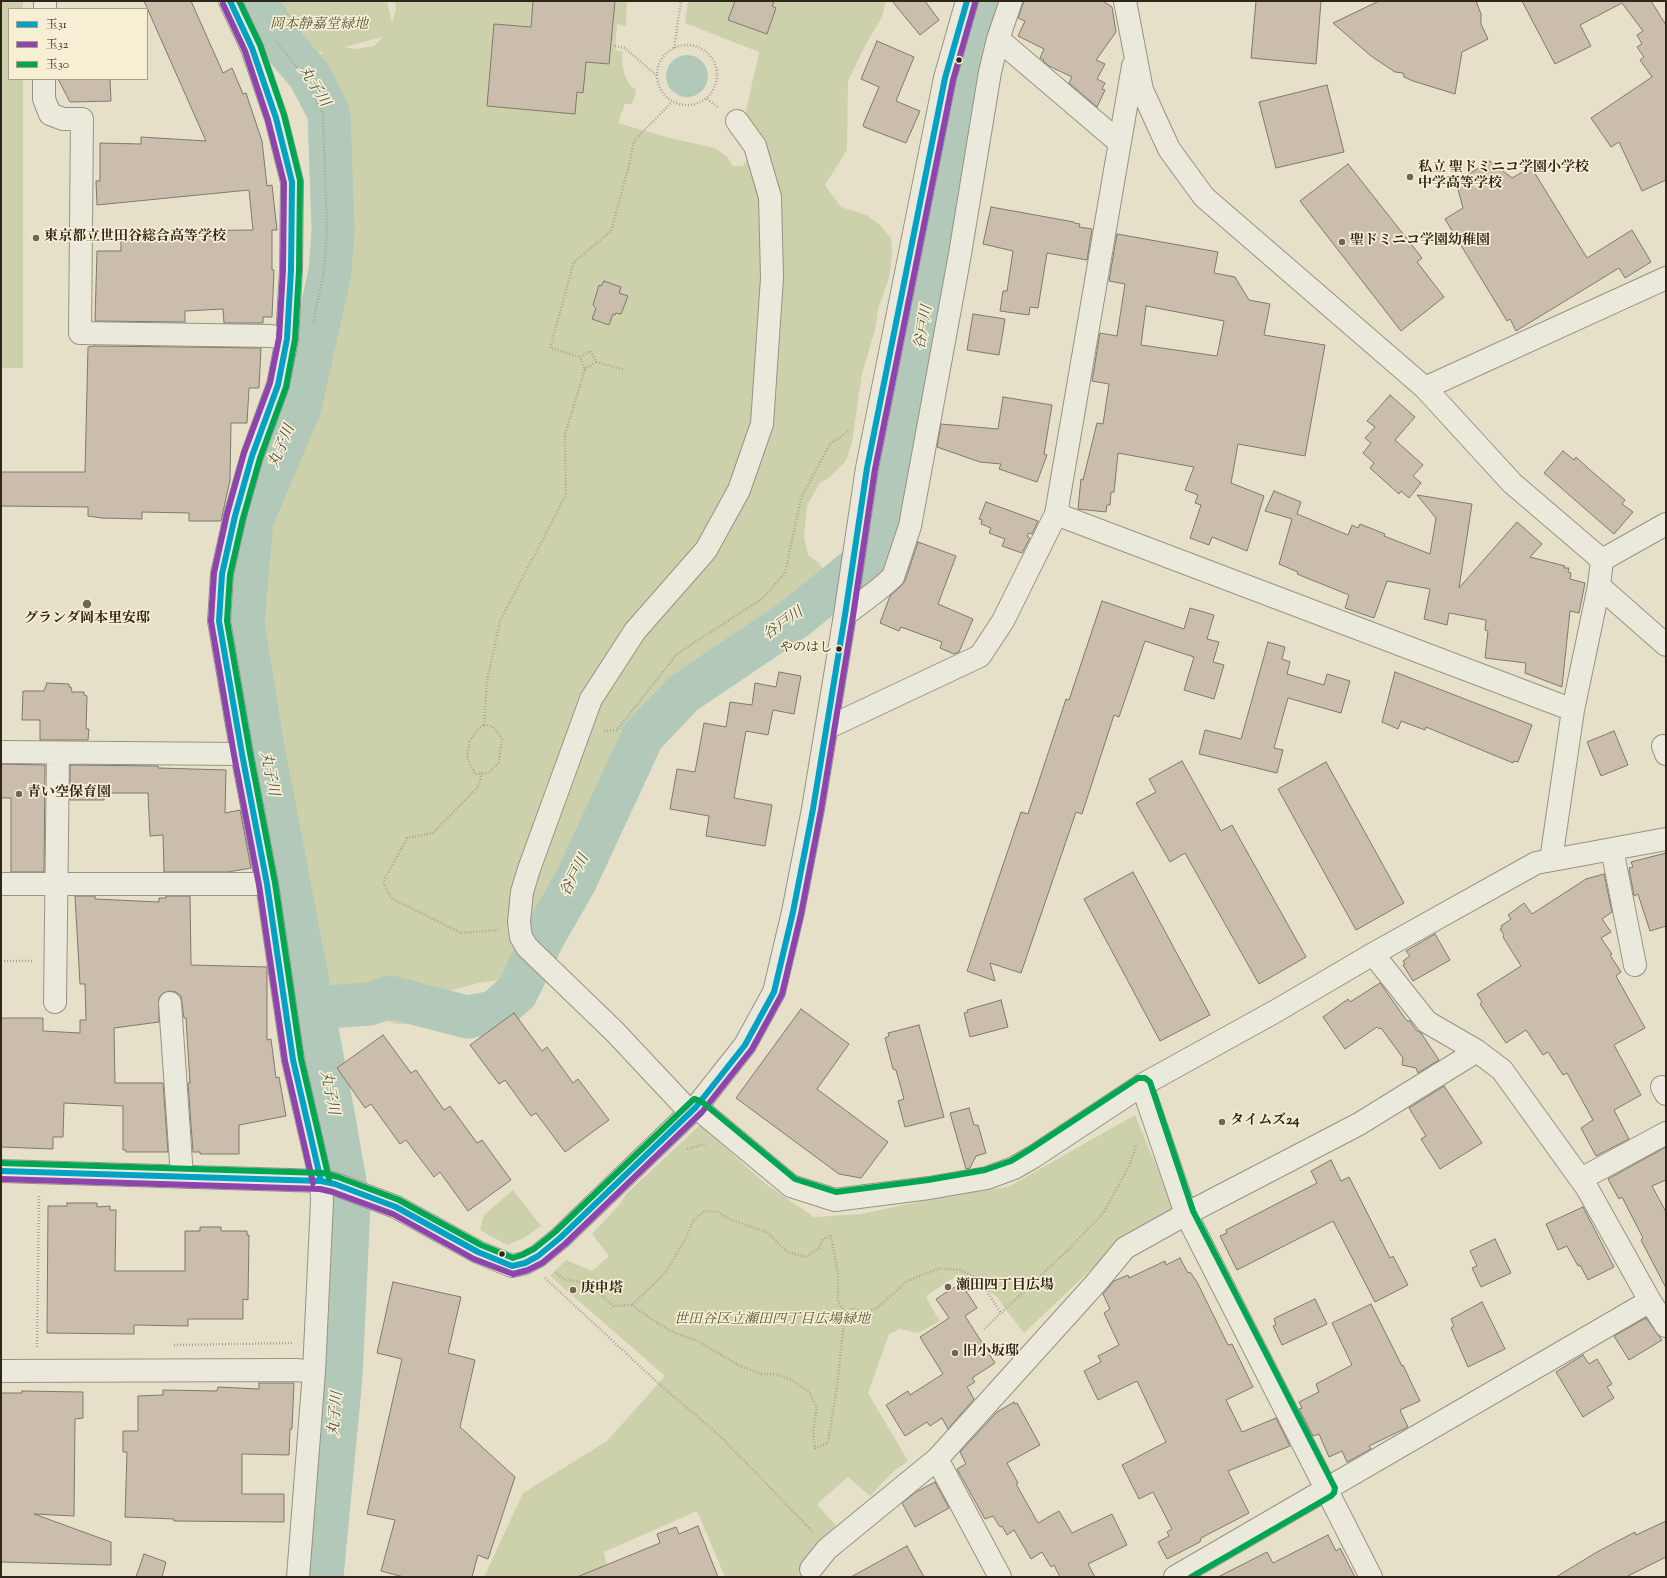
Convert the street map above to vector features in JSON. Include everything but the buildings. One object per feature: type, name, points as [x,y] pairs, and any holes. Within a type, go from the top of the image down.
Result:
[{"type":"street","points":[[230,1],[252,48],[276,118],[292,182],[291,270],[287,339],[278,385],[252,456],[222,574],[219,621],[242,754],[267,884],[293,1060],[337,1185]]},
{"type":"street","points":[[1,1171],[182,1177],[337,1185],[396,1207],[478,1252],[512,1266],[525,1263],[538,1256],[560,1238],[693,1109],[745,1045],[774,992],[793,912],[813,809],[852,571],[867,468],[945,78],[967,1]]},
{"type":"street","points":[[845,615],[878,590],[893,576],[910,526],[960,254],[990,72],[998,39],[1011,1]]},
{"type":"street","points":[[1125,1],[1142,90],[1152,115],[1169,149],[1204,197],[1425,388],[1512,483],[1602,560]]},
{"type":"street","points":[[998,39],[1120,142]]},
{"type":"street","points":[[826,728],[980,656],[1003,621],[1056,514],[1135,53]]},
{"type":"street","points":[[44,80],[44,99],[50,114],[62,119],[82,119],[80,333],[271,336],[287,339]]},
{"type":"street","points":[[737,121],[755,146],[770,197],[772,278],[762,424],[739,490],[706,550],[635,631],[591,699],[529,869],[522,892],[519,922],[524,938],[544,963],[693,1109],[791,1186],[835,1200],[929,1188],[987,1178],[1014,1168],[1142,1085],[1276,1011],[1373,954],[1536,863],[1666,839]]},
{"type":"street","points":[[1425,388],[1666,278]]},
{"type":"street","points":[[1056,514],[1573,710]]},
{"type":"street","points":[[1602,560],[1666,524]]},
{"type":"street","points":[[1551,860],[1573,710],[1599,586],[1602,560]]},
{"type":"street","points":[[1599,586],[1666,645]]},
{"type":"street","points":[[1,752],[242,754]]},
{"type":"street","points":[[55,1002],[58,753]]},
{"type":"street","points":[[1612,849],[1635,965]]},
{"type":"street","points":[[1,884],[267,884]]},
{"type":"street","points":[[1373,954],[1427,1022],[1477,1051],[1502,1070],[1587,1188],[1650,1301],[1665,1320]]},
{"type":"street","points":[[170,1003],[182,1177]]},
{"type":"street","points":[[811,1568],[827,1549],[937,1459],[1125,1248],[1186,1214],[1359,1124],[1477,1051]]},
{"type":"street","points":[[1142,1085],[1186,1214],[1371,1577]]},
{"type":"street","points":[[1581,1179],[1666,1133]]},
{"type":"street","points":[[298,1577],[314,1372],[322,1200],[337,1185]]},
{"type":"street","points":[[1175,1577],[1650,1301]]},
{"type":"street","points":[[1,1371],[296,1370],[314,1372]]},
{"type":"street","points":[[937,1459],[1000,1577]]},
{"type":"path","points":[[674,48],[681,1]]},
{"type":"path","points":[[273,38],[305,77],[323,114],[327,232],[324,271],[312,331]]},
{"type":"path","points":[[689,45],[703,49],[712,57],[716,64],[718,79],[717,84],[711,94],[701,103],[689,106],[672,102],[661,90],[657,76],[662,59],[674,48],[689,45]]},
{"type":"path","points":[[615,46],[625,48],[657,76]]},
{"type":"path","points":[[596,362],[591,351],[580,357],[550,348],[574,262],[611,230],[634,141],[672,102]]},
{"type":"path","points":[[484,724],[492,726],[502,738],[499,762],[489,773],[475,774],[467,758],[470,741],[477,730],[484,724],[487,681],[500,621],[566,495],[565,434],[585,369],[580,357]]},
{"type":"path","points":[[585,369],[596,362],[625,370]]},
{"type":"path","points":[[578,734],[617,730],[677,654],[763,598],[785,574],[801,498],[830,444],[853,428]]},
{"type":"path","points":[[482,774],[478,787],[433,833],[407,838],[383,882],[391,898],[461,933],[524,938]]},
{"type":"path","points":[[1,961],[55,961]]},
{"type":"path","points":[[984,1329],[1069,1249],[1104,1212],[1129,1166],[1140,1135],[1154,1119]]},
{"type":"path","points":[[684,1150],[707,1144]]},
{"type":"path","points":[[37,1348],[39,1190]]},
{"type":"path","points":[[551,1268],[564,1279],[589,1284],[613,1306],[632,1305],[654,1321],[675,1332],[698,1341],[740,1366],[761,1374],[775,1374],[792,1380],[809,1392],[816,1408],[813,1431],[816,1448],[828,1443],[837,1386],[844,1312],[838,1302],[838,1274],[831,1236],[822,1239],[819,1248],[806,1257],[787,1252],[767,1232],[731,1220],[718,1212],[704,1211],[693,1221],[685,1240],[665,1274],[632,1305]]},
{"type":"path","points":[[844,1312],[854,1308],[862,1313],[877,1308],[908,1281],[940,1268],[960,1270],[979,1279],[1001,1313]]},
{"type":"path","points":[[547,1272],[543,1276],[657,1382],[722,1438],[815,1534],[827,1549]]},
{"type":"green space","points":[[1,1],[23,1],[23,8],[8,8],[8,80],[23,80],[23,368],[1,368]]},
{"type":"green space","name":"岡本静嘉堂緑地","points":[[279,1],[387,1],[392,23],[396,9],[395,1],[627,1],[626,26],[617,24],[615,50],[623,52],[622,62],[624,73],[630,86],[636,89],[632,104],[625,104],[618,123],[670,138],[715,148],[727,157],[733,166],[743,166],[749,155],[740,138],[759,52],[685,23],[688,1],[886,1],[882,17],[865,46],[848,81],[847,150],[825,185],[841,207],[866,215],[879,224],[891,238],[892,255],[889,278],[878,309],[875,330],[862,374],[852,442],[846,461],[830,477],[819,484],[807,506],[804,536],[808,555],[819,563],[825,573],[823,584],[808,598],[758,628],[712,652],[685,676],[629,739],[570,859],[558,871],[516,951],[519,969],[500,980],[478,983],[447,992],[423,1018],[411,1024],[397,1024],[374,1017],[332,1017],[308,1002],[298,950],[282,814],[250,640],[251,584],[257,542],[271,497],[286,458],[307,417],[326,319],[339,273],[341,232],[339,139],[335,111],[315,74],[316,60],[323,52],[305,56]],"holes":[[[383,37],[374,46],[355,49],[344,47]]]},
{"type":"green space","name":"世田谷区立瀬田四丁目広場緑地","points":[[1135,1115],[1174,1208],[1120,1242],[1024,1333],[996,1296],[959,1274],[926,1296],[940,1321],[918,1333],[900,1329],[889,1334],[868,1393],[908,1461],[894,1471],[870,1496],[848,1477],[817,1504],[836,1526],[825,1536],[812,1577],[725,1577],[697,1511],[604,1552],[609,1577],[484,1577],[523,1493],[607,1441],[665,1376],[550,1276],[566,1260],[592,1271],[609,1256],[592,1234],[620,1204],[626,1194],[700,1125],[766,1184],[814,1217],[861,1214],[945,1196],[1008,1187]]},
{"type":"green space","points":[[513,1190],[541,1226],[524,1238],[507,1245],[480,1230],[484,1215]]},
{"type":"shaded area","points":[[683,55],[691,55],[699,58],[705,64],[708,76],[705,88],[699,94],[691,97],[683,97],[675,94],[669,88],[666,80],[666,72],[669,64],[675,58]]},
{"type":"waterway","name":"丸子川","points":[[255,1],[286,48],[309,75],[329,113],[333,230],[330,272],[300,407],[252,520],[243,623],[262,742],[349,1205],[341,1377],[322,1577]]},
{"type":"waterway","name":"谷戸川","points":[[312,1008],[370,1004],[390,997],[467,1017],[495,1012],[517,992],[544,936],[575,882],[643,736],[684,693],[794,619],[878,551],[887,535],[974,62],[992,1]]},
{"type":"transit line","name":"玉31","points":[[230,1],[252,48],[276,118],[292,182],[291,270],[287,339],[278,385],[252,456],[235,516],[222,574],[219,621],[242,754],[267,884],[293,1060],[321,1181]]},
{"type":"transit line","name":"玉30","points":[[239,1],[260,45],[284,115],[300,180],[299,270],[295,339],[286,387],[260,458],[243,518],[230,575],[227,621],[275,883],[301,1059],[329,1179]]},
{"type":"transit line","name":"玉31","points":[[1,1171],[321,1181],[335,1184],[396,1207],[478,1252],[512,1266],[525,1263],[538,1256],[560,1238],[696,1107],[745,1045],[774,992],[793,912],[813,809],[845,615],[867,468],[945,78],[967,1]]},
{"type":"transit line","name":"玉32","points":[[1,1179],[320,1189],[333,1192],[393,1214],[474,1259],[513,1274],[528,1270],[542,1263],[565,1244],[702,1112],[752,1049],[782,994],[801,914],[821,810],[853,616],[875,469],[953,80],[975,3]]},
{"type":"transit line","name":"玉32","points":[[223,4],[245,51],[268,120],[284,183],[283,270],[279,338],[270,383],[244,453],[227,514],[214,573],[211,621],[234,755],[259,885],[285,1061],[313,1183]]},
{"type":"transit line","name":"玉30","points":[[1,1163],[323,1173],[338,1177],[399,1200],[481,1245],[513,1258],[534,1249],[555,1232],[694,1099],[701,1101],[795,1179],[836,1192],[928,1180],[985,1170],[1011,1161],[1138,1078],[1145,1078],[1150,1082],[1193,1211],[1335,1488],[1334,1493],[1331,1496],[1191,1577]]},
{"type":"place","name":"私立 聖ドミニコ学園小学校 中学高等学校","points":[[1410,177]]},
{"type":"place","name":"東京都立世田谷総合高等学校","points":[[36,238]]},
{"type":"place","name":"聖ドミニコ学園幼稚園","points":[[1342,242]]},
{"type":"place","name":"グランダ岡本里安邸","points":[[87,604]]},
{"type":"place","name":"やのはし","points":[[839,649]]},
{"type":"place","name":"青い空保育園","points":[[19,794]]},
{"type":"place","name":"タイムズ24","points":[[1222,1122]]},
{"type":"place","name":"瀬田四丁目広場","points":[[948,1287]]},
{"type":"place","name":"庚申塔","points":[[573,1290]]},
{"type":"place","name":"旧小坂邸","points":[[955,1353]]}]
